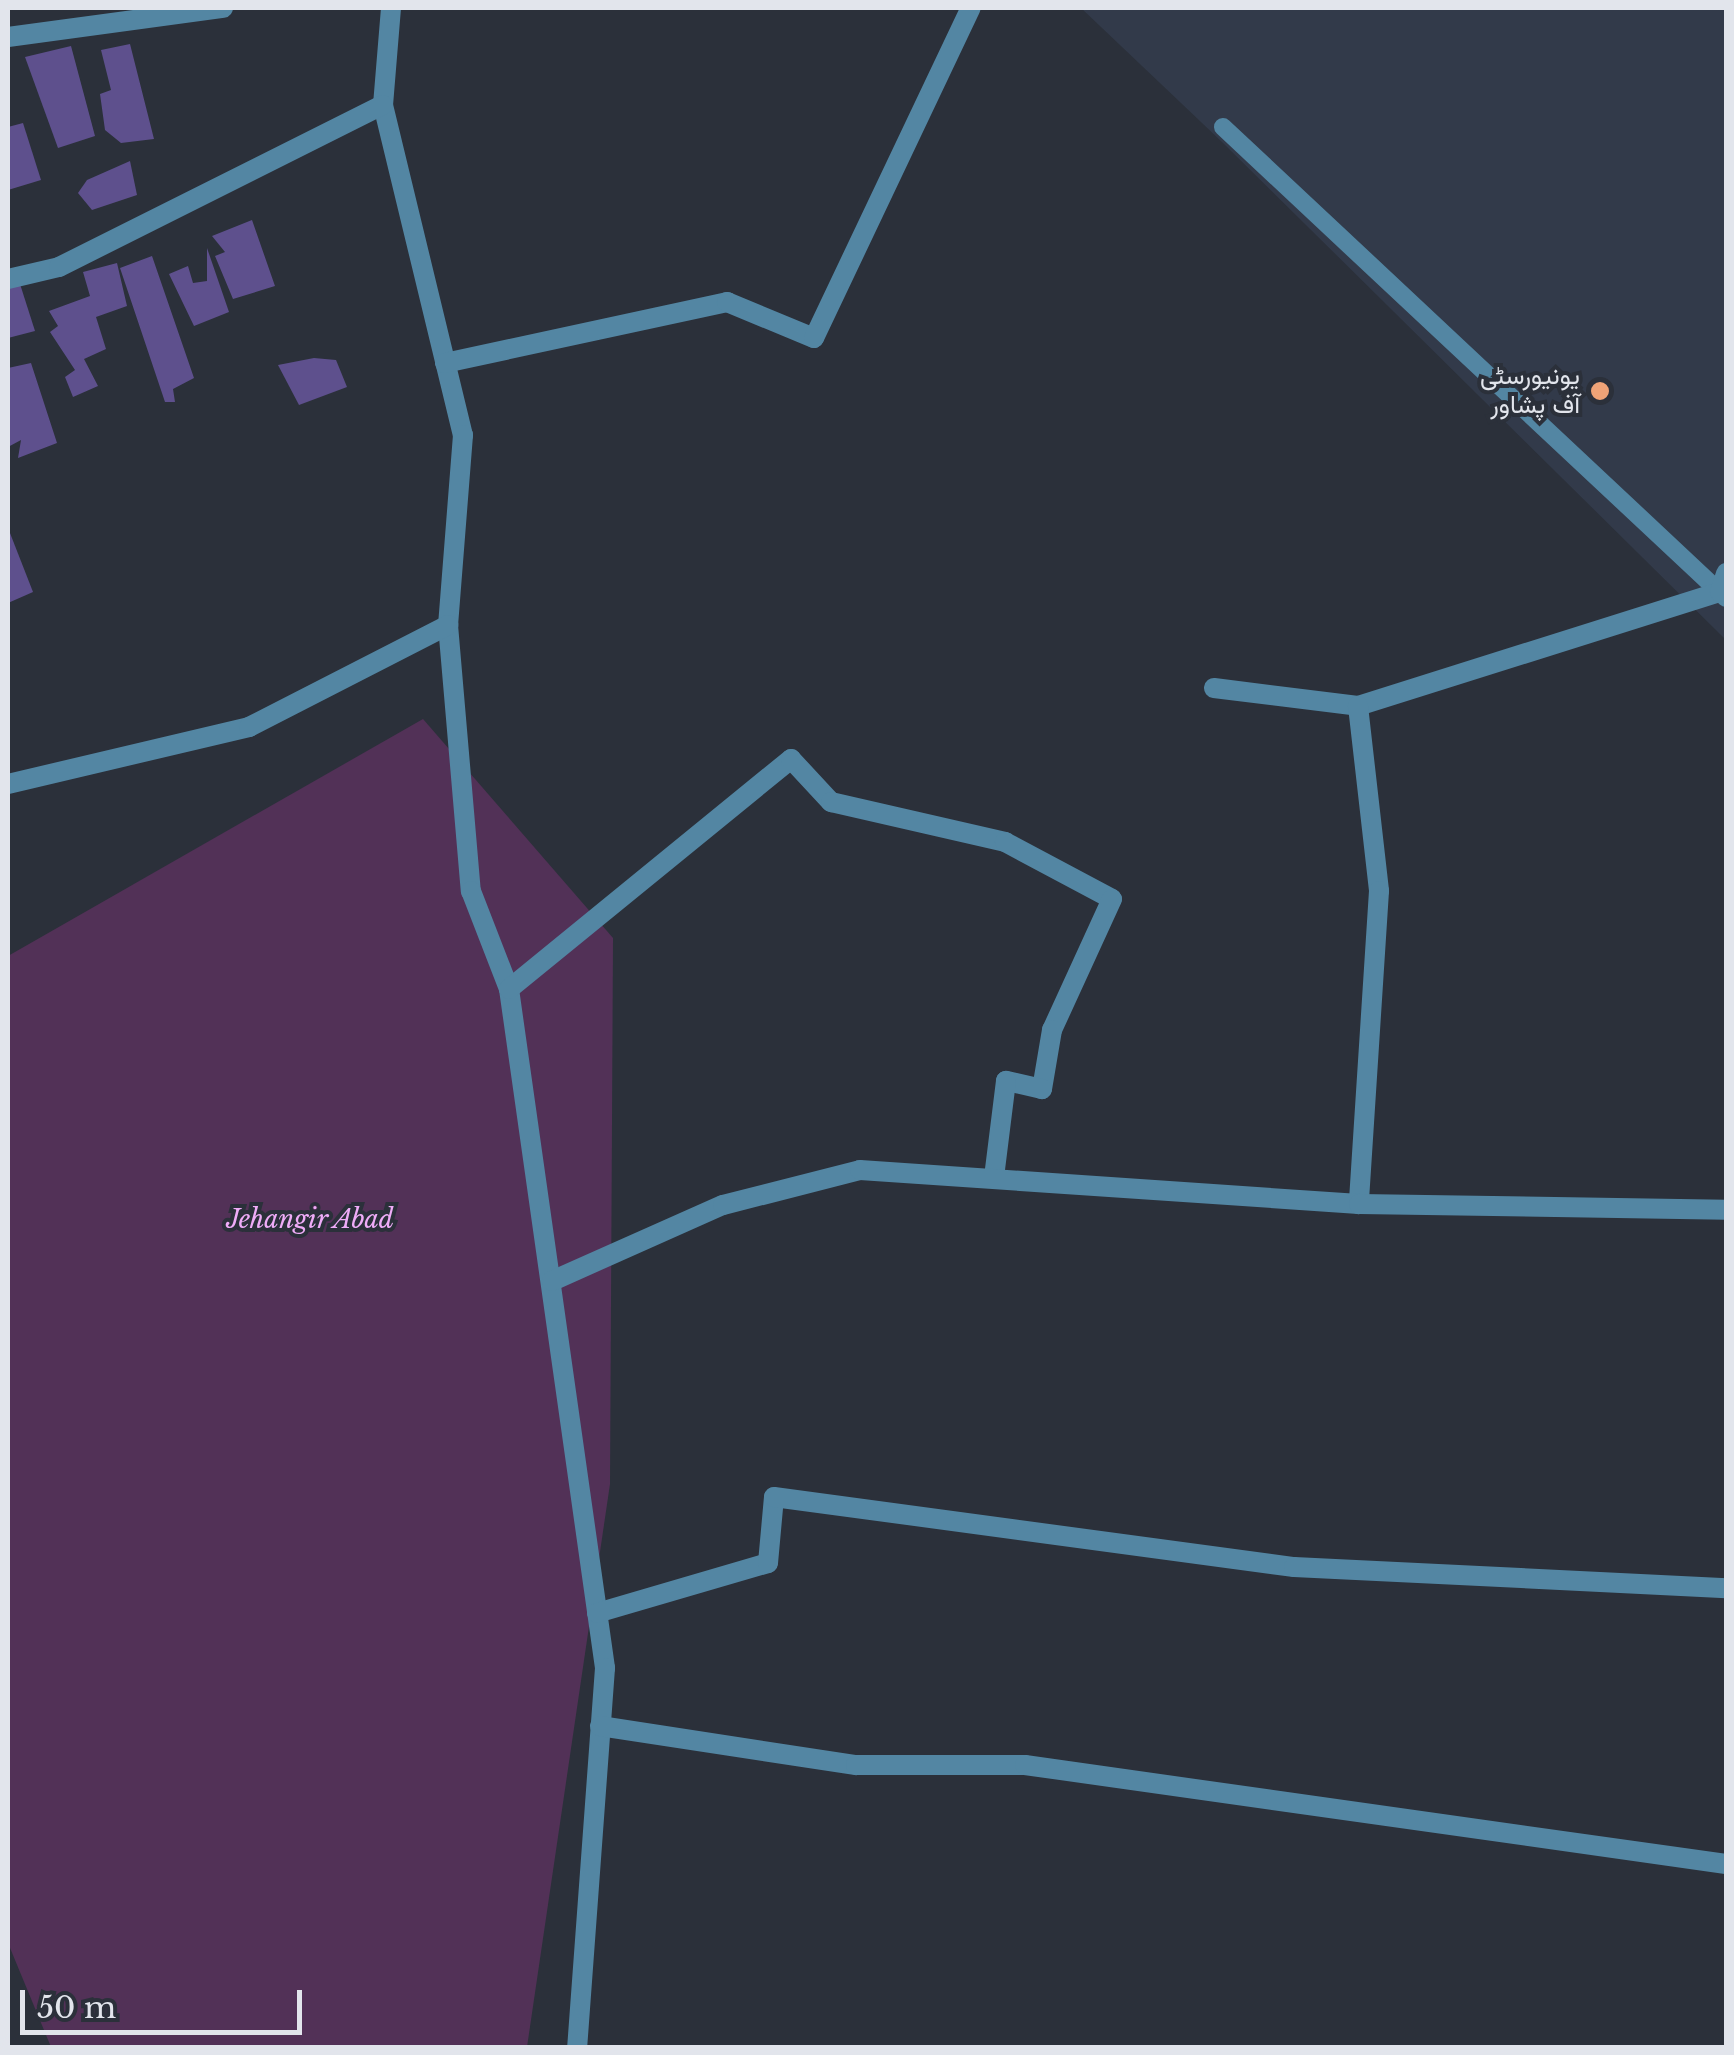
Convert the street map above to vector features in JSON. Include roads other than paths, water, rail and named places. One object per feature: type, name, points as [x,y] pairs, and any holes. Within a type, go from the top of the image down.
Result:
[{"type":"street","points":[[8,16],[14,36],[223,8]]},
{"type":"street","points":[[391,8],[383,106],[463,435],[448,625],[471,891],[510,989],[598,1612],[600,1726],[577,2048]]},
{"type":"street","points":[[446,363],[728,302],[814,338],[904,133],[971,8]]},
{"type":"street","points":[[8,278],[58,268],[383,106]]},
{"type":"street","points":[[1214,688],[1358,706],[1724,588]]},
{"type":"street","points":[[8,784],[249,727],[448,625]]},
{"type":"street","points":[[1358,706],[1380,891],[1359,1204]]},
{"type":"street","points":[[510,989],[792,760],[831,802],[1006,842],[1112,899],[1052,1030],[1042,1089],[1006,1081],[994,1177]]},
{"type":"street","points":[[552,1282],[723,1204],[860,1170],[1359,1204],[1726,1210]]},
{"type":"street","points":[[598,1612],[768,1564],[774,1497],[1294,1567],[1726,1588]]},
{"type":"street","points":[[600,1726],[856,1765],[1025,1765],[1726,1864]]},
{"type":"lane","points":[[1223,126],[1724,588]]},
{"type":"place","name":"یونیورسٹی آف پشاور","points":[[1600,391]]},
{"type":"park label","name":"Jehangir Abad","points":[[310,1220]]}]
